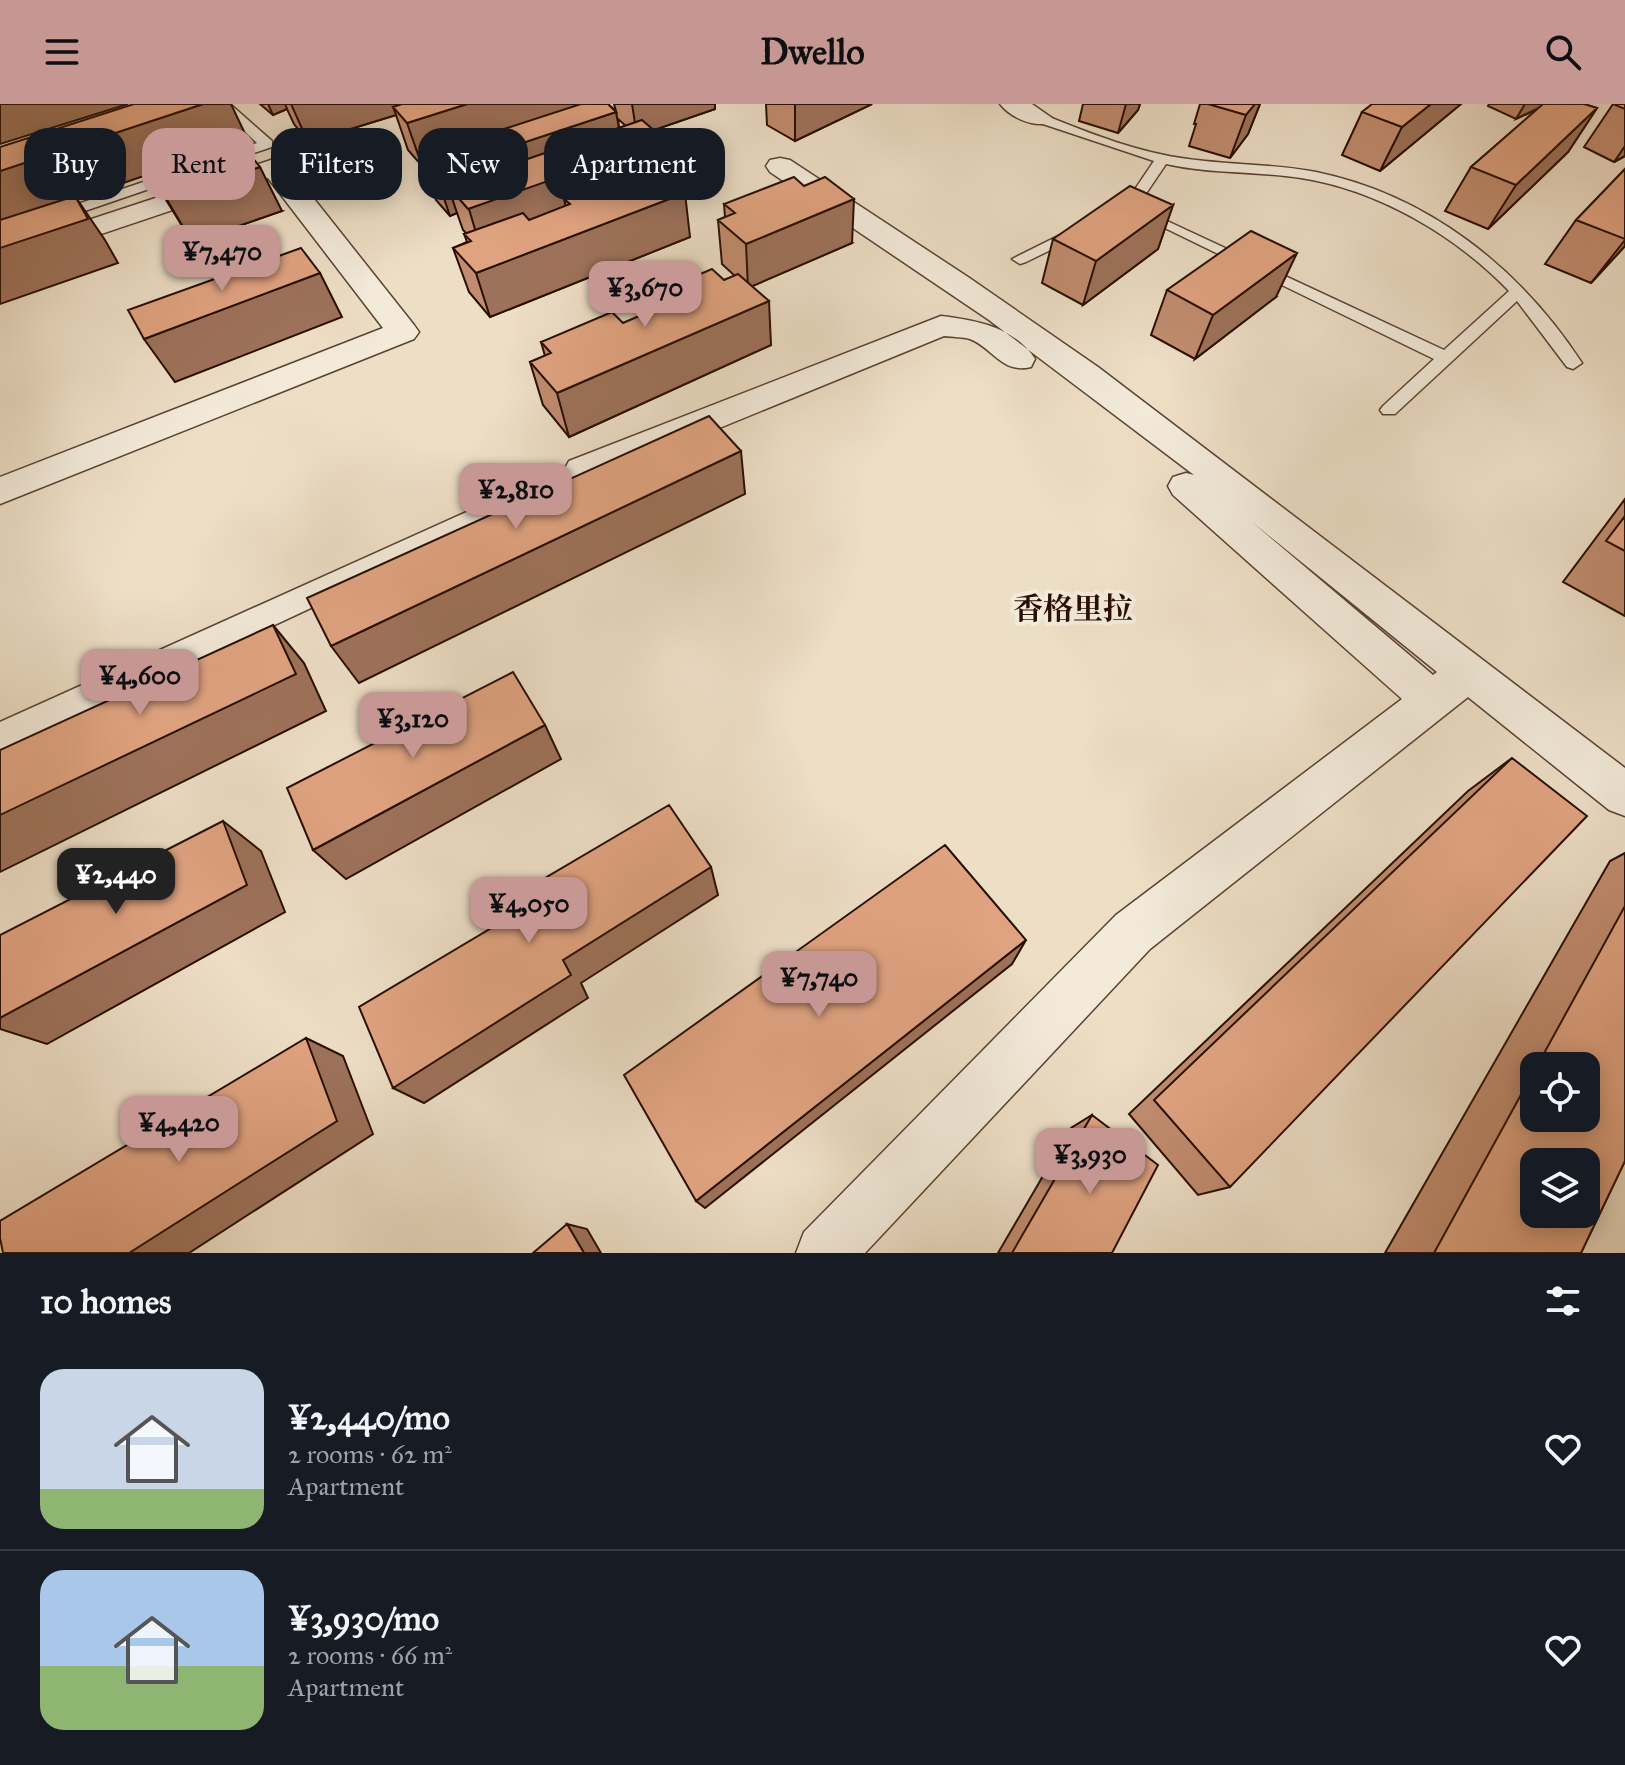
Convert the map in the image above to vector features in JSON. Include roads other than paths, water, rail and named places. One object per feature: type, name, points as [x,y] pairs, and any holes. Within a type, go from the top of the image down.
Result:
[{"type":"street","points":[[1013,104],[1039,118]]},
{"type":"street","points":[[780,166],[941,271],[1129,407],[1449,687]]},
{"type":"street","points":[[0,259],[274,167],[403,332],[0,491]]},
{"type":"street","points":[[0,738],[582,470],[941,326],[978,330],[1132,438],[1449,687],[1625,795]]},
{"type":"street","points":[[825,1253],[1133,932],[1449,687]]},
{"type":"lane","points":[[0,235],[267,144],[222,104]]},
{"type":"lane","points":[[1039,118],[1080,135],[1187,164],[1318,177],[1370,193],[1450,235],[1497,270],[1573,363]]},
{"type":"lane","points":[[1020,259],[1130,207],[1164,157]]},
{"type":"lane","points":[[1130,207],[1446,358]]},
{"type":"lane","points":[[1389,410],[1516,293]]},
{"type":"district","name":"香格里拉","points":[[1073,609]]}]
